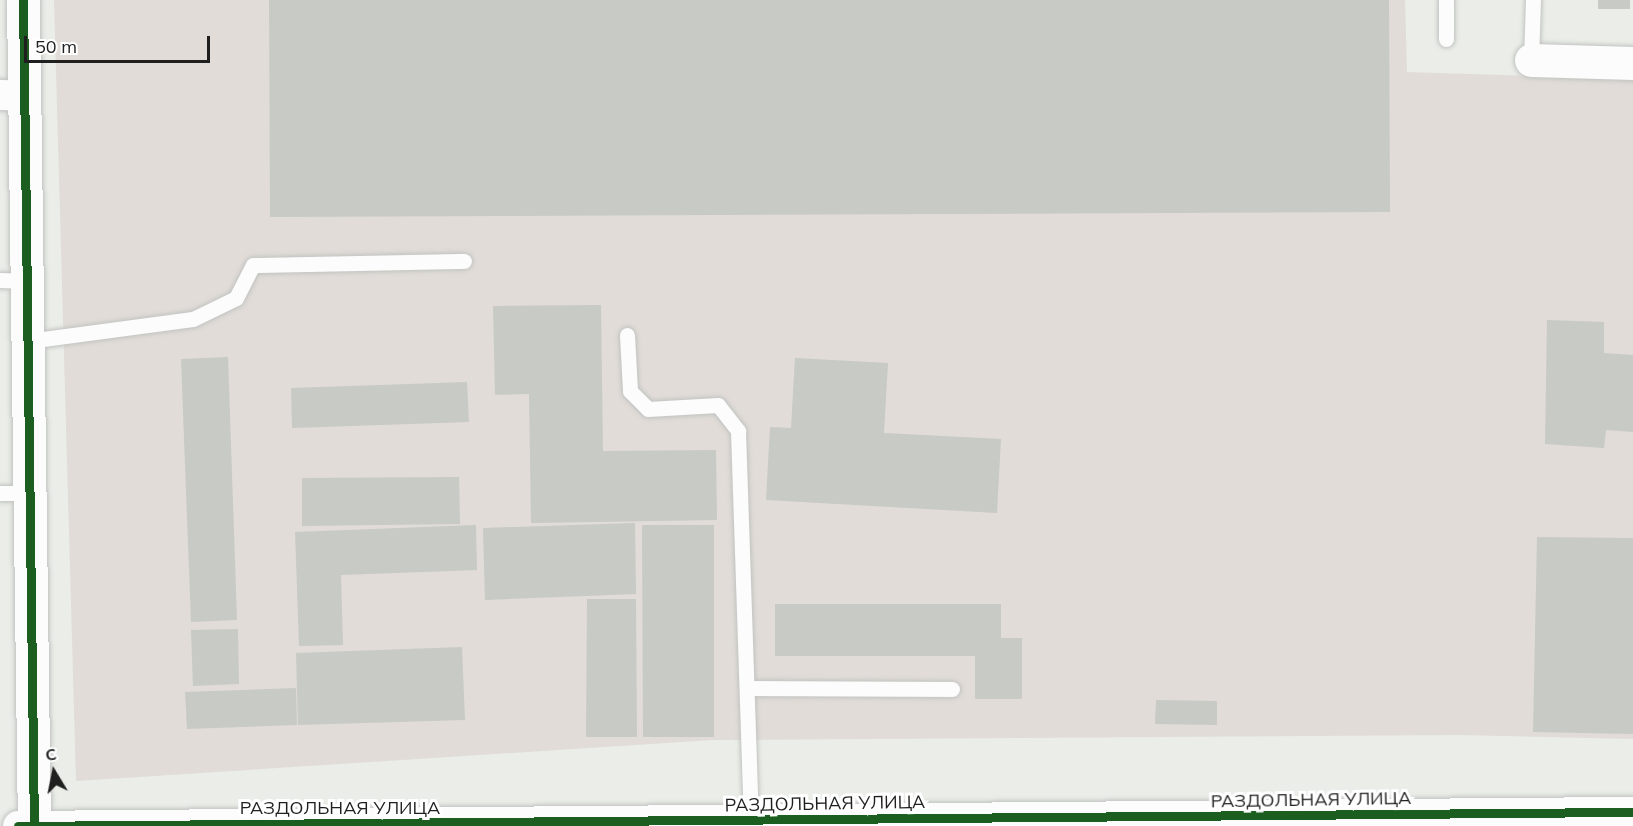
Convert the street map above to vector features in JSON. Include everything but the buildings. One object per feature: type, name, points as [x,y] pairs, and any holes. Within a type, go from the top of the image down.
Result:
[{"type":"street","points":[[23,0],[12,96],[13,280],[28,341],[15,493],[34,826]]},
{"type":"street","points":[[1531,60],[1633,63]]},
{"type":"street","name":"РАЗДОЛЬНАЯ УЛИЦА","points":[[18,826],[1491,820],[1633,812]]},
{"type":"lane","points":[[1446,0],[1446,39]]},
{"type":"lane","points":[[1531,60],[1533,0]]},
{"type":"lane","points":[[28,341],[193,319],[236,298],[253,265],[464,261]]},
{"type":"lane","points":[[627,334],[630,391],[648,409],[718,405],[738,430],[751,824]]},
{"type":"lane","points":[[747,688],[952,690]]},
{"type":"shaded area","points":[[54,0],[1405,0],[1407,72],[1633,79],[1633,739],[1459,735],[712,740],[76,781]]},
{"type":"cycle path","points":[[23,0],[34,826]]},
{"type":"cycle path","points":[[18,826],[1633,812]]}]
